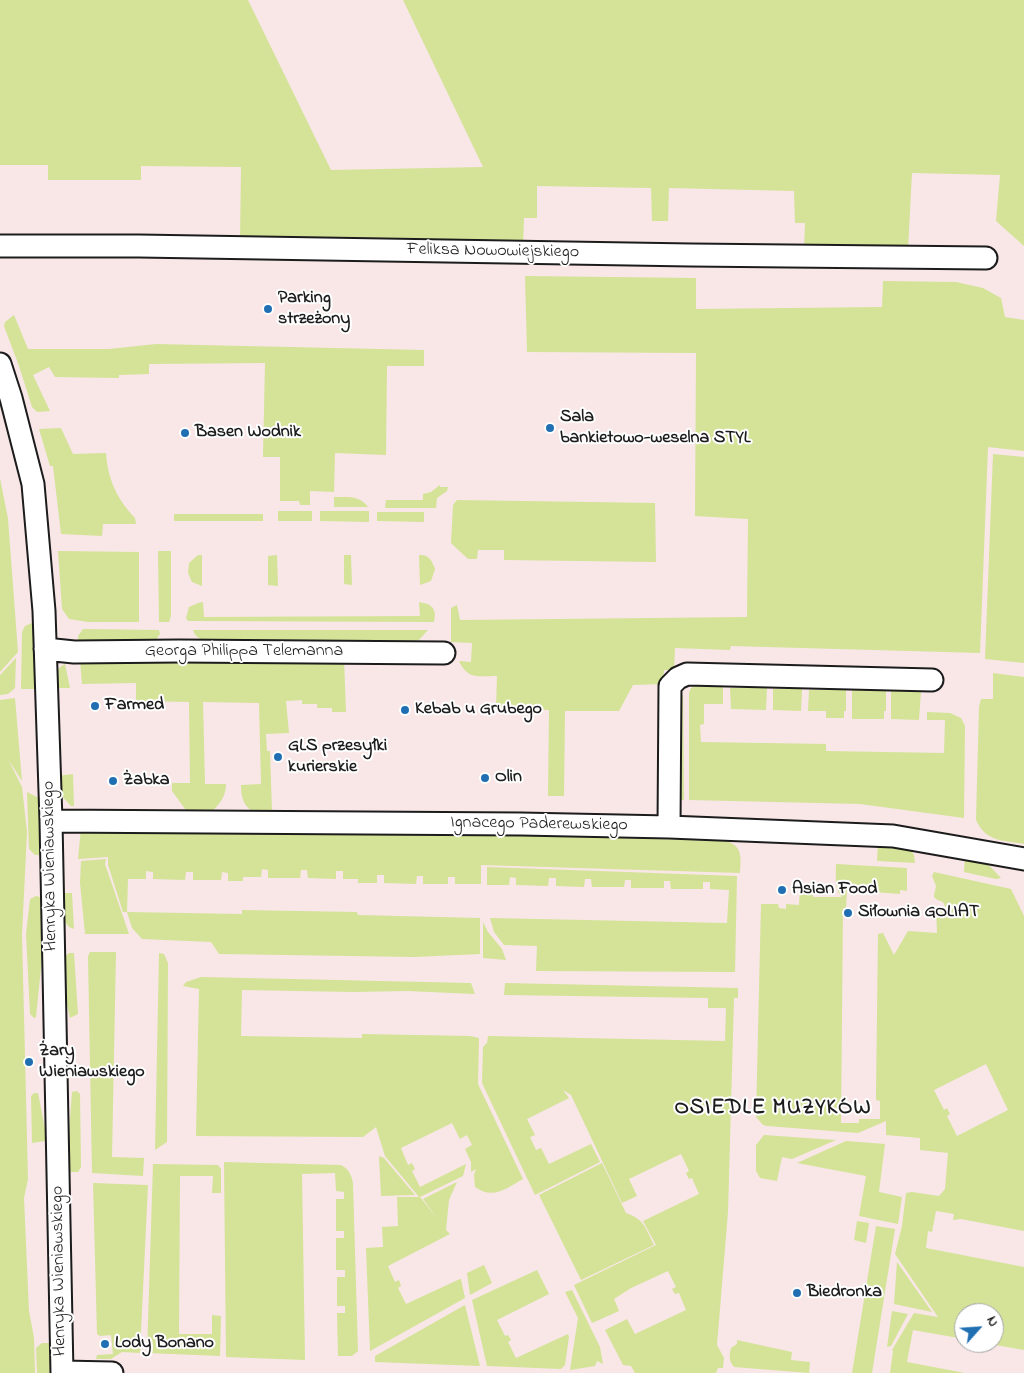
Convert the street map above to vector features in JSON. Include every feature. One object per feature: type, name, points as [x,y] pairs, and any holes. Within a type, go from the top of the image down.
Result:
[{"type":"street","name":"Feliksa Nowowiejskiego","points":[[0,246],[139,246],[986,258]]},
{"type":"street","name":"Henryka Wieniawskiego","points":[[0,364],[11,398],[33,484],[44,611],[51,822],[50,861],[62,1372]]},
{"type":"street","name":"Georga Philippa Telemanna","points":[[45,648],[74,652],[444,652]]},
{"type":"street","points":[[669,827],[670,686],[681,676],[687,674],[932,680]]},
{"type":"street","name":"Ignacego Paderewskiego","points":[[51,822],[174,821],[669,827],[893,836],[1024,859]]},
{"type":"street","points":[[62,1372],[112,1373]]},
{"type":"green space","points":[[0,0],[248,0],[331,170],[483,167],[403,0],[1024,0],[1024,246],[996,221],[1000,175],[912,173],[908,249],[804,249],[805,223],[795,223],[794,191],[669,188],[668,221],[652,221],[651,188],[537,186],[537,218],[524,218],[523,248],[240,242],[241,167],[141,166],[141,180],[48,180],[48,165],[0,165]]},
{"type":"green space","points":[[525,276],[696,278],[696,309],[882,307],[883,281],[956,282],[983,288],[1001,298],[1005,317],[1024,320],[1024,451],[988,447],[980,653],[731,646],[730,650],[675,648],[674,670],[664,670],[663,684],[633,685],[619,711],[565,711],[564,796],[548,796],[549,710],[496,708],[497,676],[474,676],[462,667],[459,661],[471,662],[472,643],[451,642],[451,608],[457,605],[460,620],[747,617],[748,519],[695,516],[696,353],[527,352]]},
{"type":"green space","points":[[14,315],[28,349],[109,349],[156,344],[424,350],[424,366],[387,366],[386,455],[335,453],[334,492],[310,491],[310,505],[300,505],[299,501],[280,501],[280,457],[263,457],[265,363],[149,364],[149,374],[119,375],[119,378],[55,377],[49,367],[33,375],[50,411],[37,412],[32,407],[4,326],[5,322]]},
{"type":"green space","points":[[61,428],[73,454],[106,453],[114,488],[123,504],[135,518],[136,524],[103,524],[102,536],[61,534],[53,466],[50,466],[39,429]]},
{"type":"green space","points":[[993,454],[1024,457],[1024,663],[985,659]]},
{"type":"green space","points":[[0,478],[8,519],[18,652],[0,672]]},
{"type":"green space","points":[[440,485],[440,487],[448,487],[447,491],[437,498],[436,508],[385,508],[386,500],[423,500],[423,494],[431,492]]},
{"type":"green space","points":[[334,497],[348,497],[361,500],[368,507],[334,507]]},
{"type":"green space","points":[[457,500],[655,503],[656,562],[504,560],[504,550],[478,550],[477,559],[468,559],[451,543],[453,505]]},
{"type":"green space","points":[[278,511],[312,511],[312,521],[278,521]]},
{"type":"green space","points":[[320,511],[369,511],[369,522],[320,521]]},
{"type":"green space","points":[[377,512],[424,512],[424,522],[377,521]]},
{"type":"green space","points":[[174,514],[263,514],[263,521],[174,521]]},
{"type":"green space","points":[[58,551],[139,552],[139,622],[88,622],[69,619],[62,609]]},
{"type":"green space","points":[[158,551],[171,551],[171,616],[169,622],[159,622]]},
{"type":"green space","points":[[198,555],[202,555],[202,586],[192,582],[188,573],[189,563]]},
{"type":"green space","points":[[277,555],[278,586],[268,585],[268,556]]},
{"type":"green space","points":[[344,555],[351,555],[352,585],[344,584]]},
{"type":"green space","points":[[419,555],[428,557],[435,569],[431,581],[420,585]]},
{"type":"green space","points":[[203,602],[204,617],[420,616],[419,602],[428,604],[433,608],[435,614],[434,622],[188,621],[186,618],[189,607]]},
{"type":"green space","points":[[36,623],[37,689],[21,689],[22,632],[25,626]]},
{"type":"green space","points":[[83,629],[159,630],[160,634],[156,640],[144,644],[78,644],[78,636]]},
{"type":"green space","points":[[193,630],[428,630],[419,640],[409,642],[213,644],[198,638]]},
{"type":"green space","points":[[16,658],[15,688],[8,694],[0,695],[0,675]]},
{"type":"green space","points":[[344,659],[346,712],[332,712],[332,708],[317,708],[317,704],[302,704],[302,700],[286,701],[289,733],[266,734],[267,751],[270,751],[272,812],[252,811],[243,800],[241,793],[241,785],[261,784],[259,703],[203,702],[205,784],[226,784],[225,793],[210,813],[188,813],[172,791],[172,783],[190,783],[189,702],[136,701],[136,683],[82,684],[80,660]]},
{"type":"green space","points":[[65,664],[70,688],[53,688],[57,671]]},
{"type":"green space","points":[[993,673],[1024,677],[1024,844],[996,839],[990,836],[980,827],[976,820],[979,707],[981,699],[993,699]]},
{"type":"green space","points":[[696,686],[723,687],[723,704],[704,704],[704,724],[700,725],[701,742],[826,744],[826,751],[944,753],[945,720],[927,720],[927,712],[950,713],[961,718],[965,726],[964,818],[860,804],[689,800],[689,693],[691,688]]},
{"type":"green space","points":[[730,688],[767,688],[766,710],[731,709]]},
{"type":"green space","points":[[773,689],[802,689],[801,711],[773,710]]},
{"type":"green space","points":[[809,690],[846,690],[844,718],[826,718],[826,711],[808,711]]},
{"type":"green space","points":[[852,690],[886,690],[884,719],[852,719]]},
{"type":"green space","points":[[891,691],[921,691],[919,720],[891,719]]},
{"type":"green space","points":[[683,695],[684,800],[673,800],[680,696]]},
{"type":"green space","points":[[15,698],[22,781],[8,759],[22,787],[27,832],[22,935],[28,1179],[24,1198],[29,1311],[34,1338],[35,1373],[0,1373],[0,700]]},
{"type":"green space","points":[[73,774],[74,806],[71,806],[60,794],[56,776]]},
{"type":"green space","points":[[27,792],[39,798],[41,855],[35,855],[29,849]]},
{"type":"green space","points":[[81,828],[440,835],[481,834],[724,841],[738,848],[740,873],[481,865],[481,884],[455,884],[455,877],[448,877],[448,884],[423,884],[423,876],[417,876],[416,884],[384,883],[384,875],[377,875],[377,883],[358,883],[358,879],[343,879],[343,871],[336,871],[336,879],[308,878],[307,870],[301,870],[300,878],[268,878],[268,870],[262,869],[261,877],[243,877],[243,881],[228,881],[228,873],[222,872],[221,880],[193,880],[193,872],[186,872],[185,880],[153,879],[153,872],[146,871],[146,879],[128,879],[127,912],[123,912],[108,865],[108,857],[78,859]]},
{"type":"green space","points":[[878,843],[910,849],[914,855],[915,863],[877,861]]},
{"type":"green space","points":[[965,857],[986,862],[1001,878],[996,879],[964,872]]},
{"type":"green space","points":[[106,859],[105,864],[129,934],[85,934],[80,883],[81,861]]},
{"type":"green space","points":[[836,864],[907,868],[907,891],[900,890],[900,894],[847,890],[846,908],[843,908],[841,1123],[859,1123],[859,1119],[880,1119],[880,1101],[876,1100],[878,934],[883,933],[894,955],[908,931],[937,933],[936,906],[945,910],[946,908],[943,902],[934,897],[936,886],[932,876],[934,872],[1011,889],[1024,916],[1024,1231],[961,1219],[953,1220],[954,1214],[936,1211],[932,1232],[928,1231],[926,1248],[1024,1267],[1024,1350],[1004,1346],[1004,1303],[954,1303],[954,1337],[913,1330],[907,1362],[965,1373],[890,1373],[892,1350],[914,1313],[938,1317],[895,1254],[902,1226],[906,1193],[912,1192],[939,1196],[945,1189],[948,1153],[920,1150],[920,1138],[886,1135],[886,1121],[858,1133],[767,1126],[763,1125],[756,1117],[761,904],[778,904],[779,908],[786,909],[786,904],[799,905],[800,890],[812,891],[813,897],[842,897],[838,891]],"holes":[[[986,1064],[1008,1110],[957,1136],[947,1116],[950,1114],[947,1108],[944,1110],[934,1090]]]},
{"type":"green space","points":[[487,867],[737,876],[735,972],[536,971],[537,946],[504,945],[494,932],[490,918],[727,923],[729,890],[710,889],[710,882],[703,882],[703,889],[671,889],[670,881],[664,881],[664,888],[631,888],[631,880],[625,880],[624,887],[592,887],[591,879],[585,879],[584,887],[556,886],[556,878],[549,878],[548,886],[516,885],[516,878],[510,877],[509,885],[487,885]]},
{"type":"green space","points":[[63,893],[72,893],[74,929],[69,927],[61,917]]},
{"type":"green space","points":[[36,896],[40,897],[41,901],[42,958],[36,1017],[34,1018],[30,1014],[26,934],[30,899]]},
{"type":"green space","points":[[242,910],[357,912],[358,915],[480,918],[480,954],[415,957],[219,954],[211,942],[142,939],[132,928],[127,912],[242,914]]},
{"type":"green space","points":[[483,922],[488,932],[502,949],[506,960],[483,958]]},
{"type":"green space","points":[[90,952],[116,952],[112,1157],[144,1158],[143,1176],[92,1173],[88,956]]},
{"type":"green space","points":[[69,953],[74,953],[78,1014],[70,1018],[62,981],[63,958]]},
{"type":"green space","points":[[159,953],[164,954],[168,963],[167,1142],[155,1150]]},
{"type":"green space","points":[[201,977],[471,983],[475,994],[407,991],[242,990],[241,1036],[362,1038],[362,1034],[470,1036],[479,1038],[478,1084],[523,1179],[506,1189],[494,1193],[482,1191],[475,1187],[474,1175],[476,1169],[471,1172],[471,1162],[465,1149],[472,1145],[467,1135],[460,1139],[452,1123],[401,1148],[408,1165],[412,1163],[415,1169],[412,1171],[420,1187],[466,1164],[463,1176],[420,1197],[437,1218],[423,1199],[457,1182],[449,1200],[446,1230],[450,1234],[388,1266],[395,1282],[399,1280],[401,1286],[398,1288],[406,1304],[460,1279],[465,1298],[370,1351],[366,1248],[383,1247],[382,1227],[398,1226],[397,1197],[419,1197],[385,1156],[376,1127],[363,1137],[196,1136],[199,989],[183,986],[186,982]]},
{"type":"green space","points":[[505,983],[738,988],[738,998],[734,998],[728,1212],[717,1345],[724,1358],[723,1368],[718,1368],[716,1373],[635,1373],[631,1366],[623,1365],[605,1330],[627,1319],[635,1334],[686,1310],[679,1293],[675,1294],[672,1289],[676,1287],[668,1271],[631,1288],[614,1299],[619,1311],[592,1323],[574,1285],[656,1245],[643,1221],[699,1194],[692,1178],[689,1179],[686,1173],[689,1171],[681,1154],[629,1179],[637,1196],[622,1203],[571,1095],[563,1090],[569,1098],[527,1119],[535,1135],[530,1137],[536,1150],[541,1148],[549,1164],[591,1144],[600,1162],[535,1195],[482,1083],[483,1047],[487,1043],[488,1036],[725,1041],[726,1008],[708,1008],[708,998],[504,995]]},
{"type":"green space","points":[[77,1091],[80,1094],[81,1167],[78,1172],[66,1172],[72,1092]]},
{"type":"green space","points":[[34,1093],[38,1093],[46,1134],[45,1141],[32,1143],[31,1096]]},
{"type":"green space","points":[[764,1135],[836,1140],[792,1159],[782,1157],[777,1181],[760,1178],[756,1171],[756,1145]]},
{"type":"green space","points":[[846,1141],[885,1144],[879,1192],[902,1197],[898,1224],[859,1216],[866,1176],[797,1163]]},
{"type":"green space","points":[[379,1156],[384,1158],[415,1195],[381,1196]]},
{"type":"green space","points":[[224,1162],[341,1165],[350,1173],[353,1184],[358,1351],[352,1356],[338,1356],[337,1313],[345,1313],[345,1306],[337,1306],[337,1277],[345,1277],[345,1270],[336,1270],[336,1238],[344,1238],[344,1231],[336,1231],[336,1199],[344,1199],[344,1192],[336,1191],[335,1173],[302,1174],[305,1360],[226,1357]]},
{"type":"green space","points":[[602,1163],[626,1213],[641,1222],[654,1245],[581,1280],[539,1195]]},
{"type":"green space","points":[[153,1164],[218,1165],[221,1169],[221,1193],[212,1193],[213,1176],[180,1176],[179,1334],[212,1334],[212,1315],[221,1316],[220,1356],[147,1353]]},
{"type":"green space","points":[[93,1183],[148,1185],[140,1353],[122,1352],[111,1359],[96,1359],[97,1355],[113,1354],[111,1335],[100,1336],[97,1334]]},
{"type":"green space","points":[[857,1221],[869,1223],[866,1243],[854,1240]]},
{"type":"green space","points":[[876,1226],[895,1229],[872,1373],[852,1373]]},
{"type":"green space","points":[[897,1262],[932,1312],[894,1304]]},
{"type":"green space","points":[[484,1265],[492,1283],[470,1295],[467,1273]]},
{"type":"green space","points":[[537,1270],[549,1294],[497,1320],[505,1336],[508,1335],[511,1340],[508,1342],[516,1358],[568,1334],[565,1365],[561,1369],[487,1366],[472,1300]]},
{"type":"green space","points":[[572,1290],[600,1347],[603,1364],[597,1361],[595,1366],[570,1370],[578,1318],[565,1292]]},
{"type":"green space","points":[[465,1305],[480,1366],[375,1362],[375,1356]]},
{"type":"green space","points":[[892,1311],[908,1314],[891,1346],[887,1347]]},
{"type":"green space","points":[[737,1340],[792,1352],[791,1360],[810,1362],[809,1373],[734,1367],[730,1360],[730,1354],[731,1348],[737,1344]]},
{"type":"green space","points":[[42,1343],[50,1343],[51,1373],[37,1373],[36,1348]]},
{"type":"place","name":"Parking strzeżony","points":[[268,309]]},
{"type":"place","name":"Sala bankietowo-weselna STYL","points":[[550,428]]},
{"type":"place","name":"Basen Wodnik","points":[[185,433]]},
{"type":"place","name":"Farmed","points":[[95,706]]},
{"type":"place","name":"Kebab u Grubego","points":[[405,710]]},
{"type":"place","name":"GLS przesyłki kurierskie","points":[[278,757]]},
{"type":"place","name":"Olin","points":[[485,778]]},
{"type":"place","name":"Żabka","points":[[113,781]]},
{"type":"place","name":"Asian Food","points":[[782,890]]},
{"type":"place","name":"Siłownia GOLIAT","points":[[848,913]]},
{"type":"place","name":"Żary Wieniawskiego","points":[[29,1062]]},
{"type":"place","name":"Biedronka","points":[[797,1293]]},
{"type":"place","name":"Lody Bonano","points":[[105,1344]]},
{"type":"district","name":"OSIEDLE MUZYKÓW","points":[[773,1109]]}]
